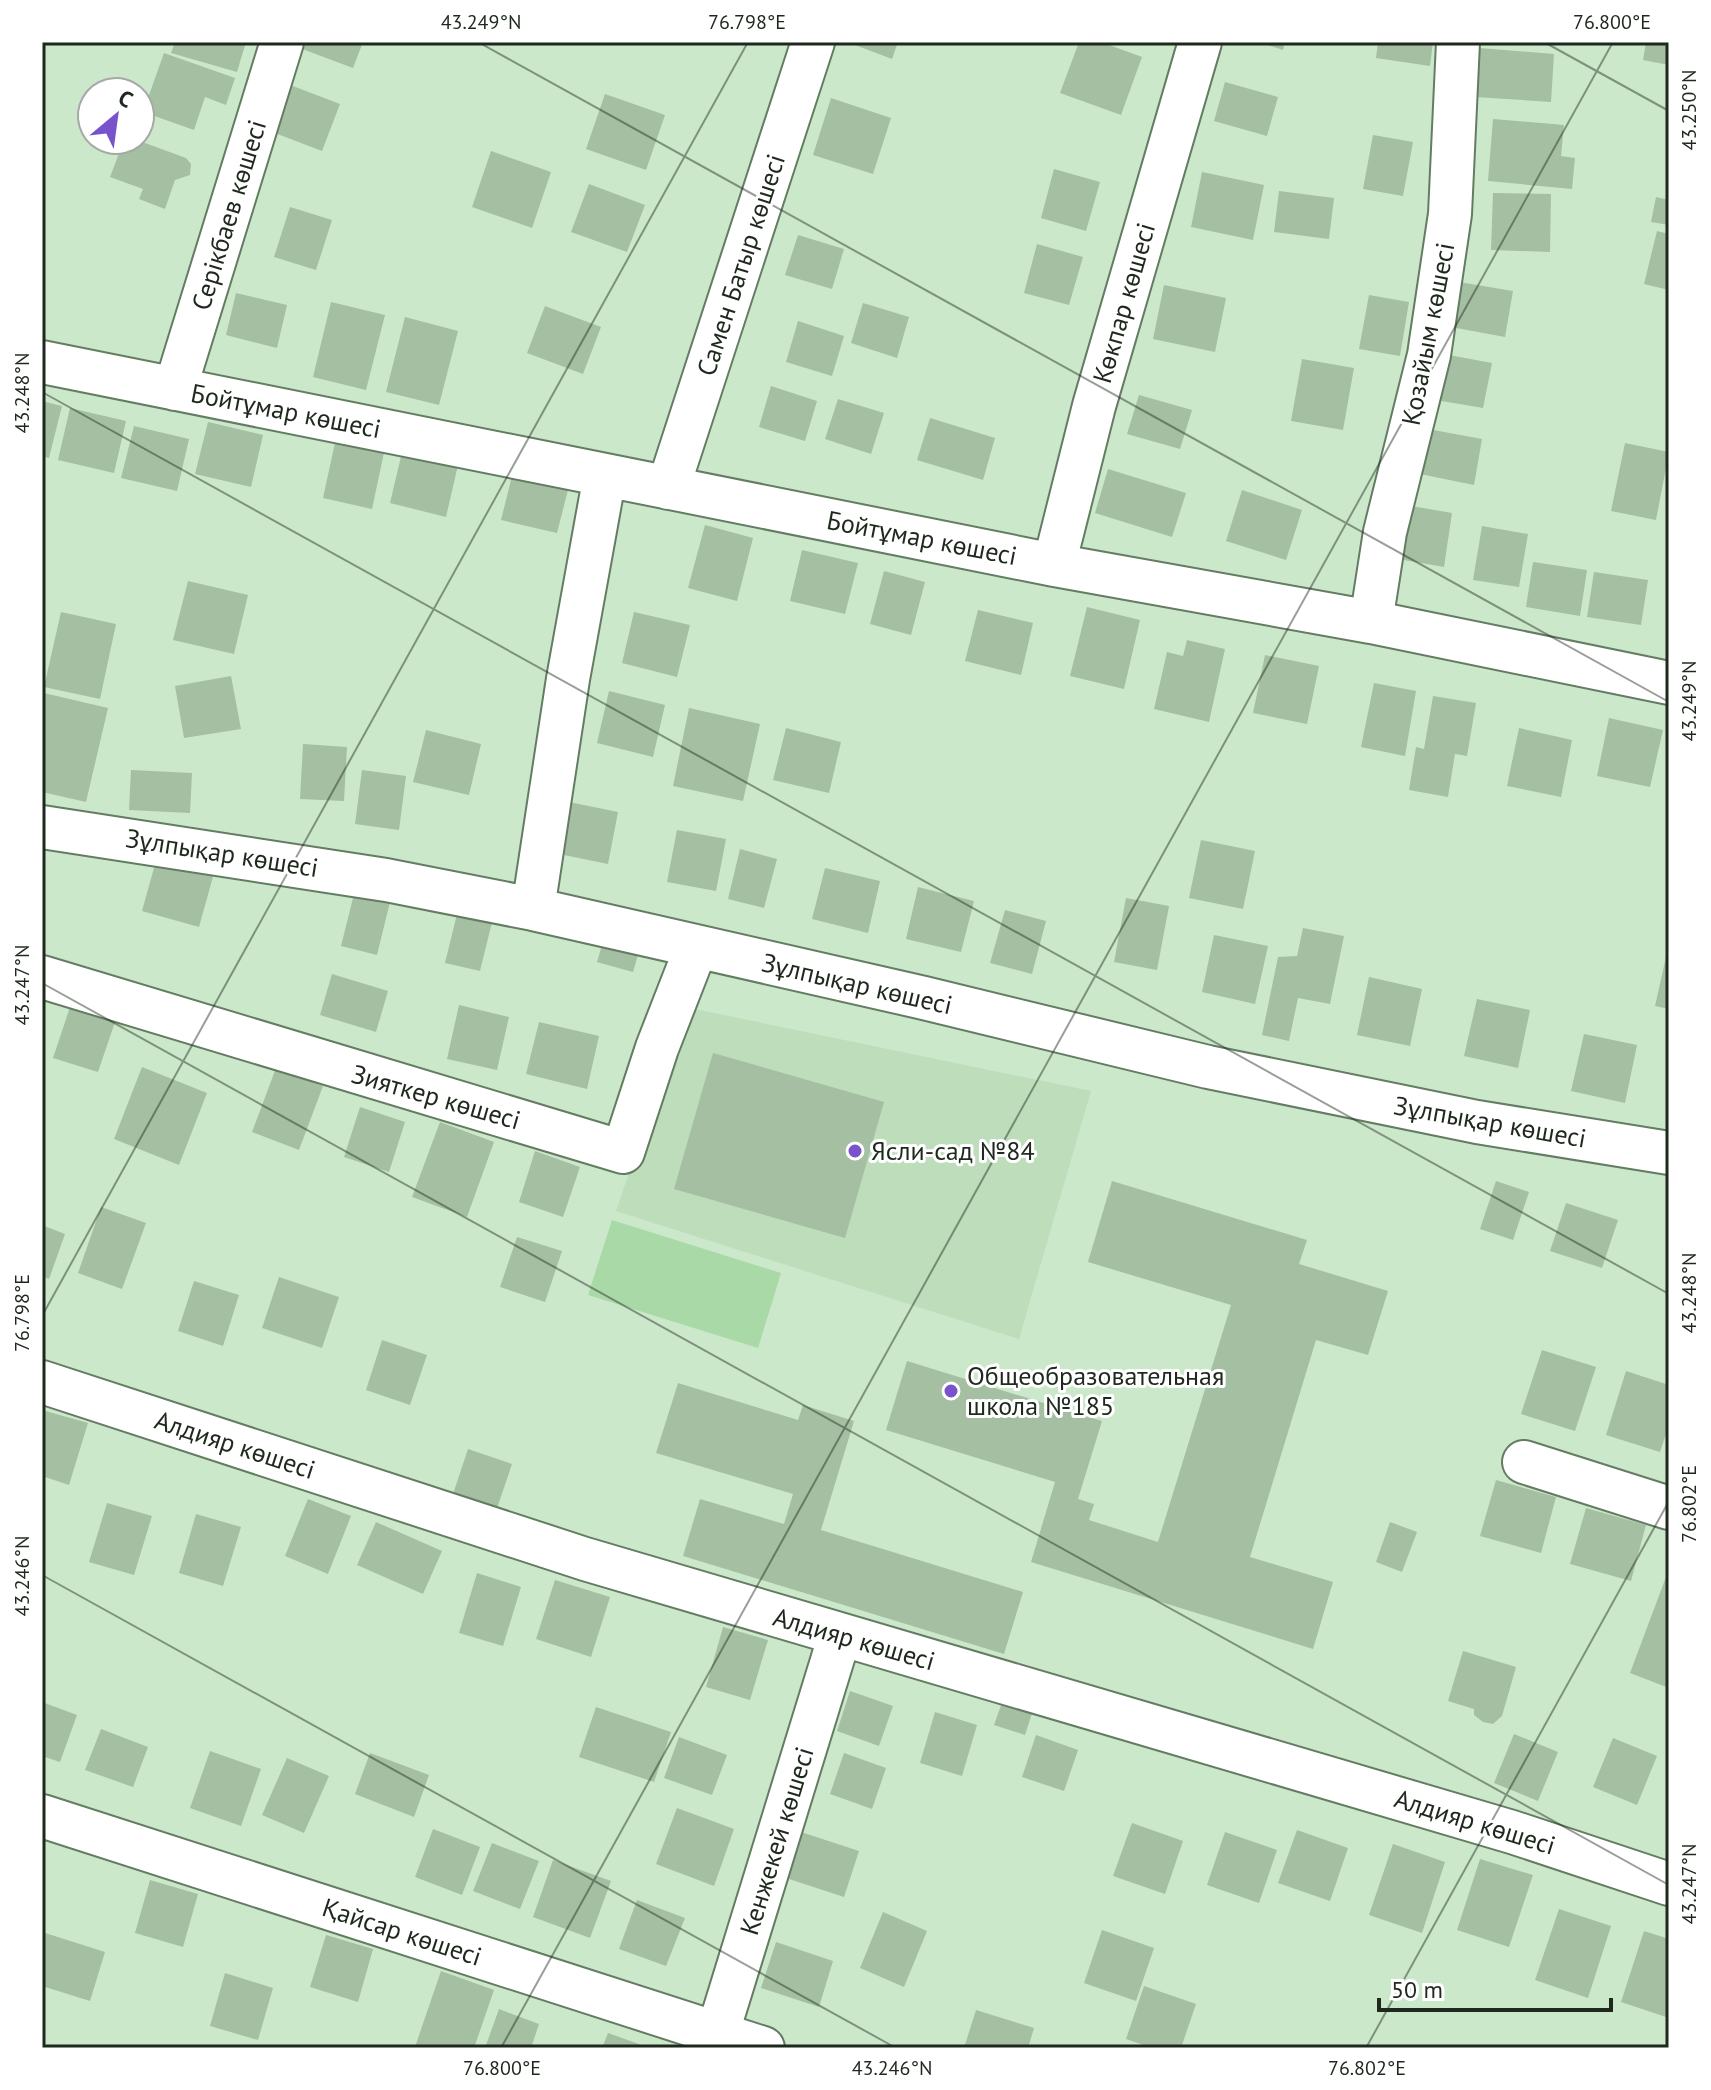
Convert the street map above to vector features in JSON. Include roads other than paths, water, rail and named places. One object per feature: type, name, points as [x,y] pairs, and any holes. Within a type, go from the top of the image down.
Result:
[{"type":"street","name":"Серікбаев көшесі","points":[[175,389],[282,42]]},
{"type":"street","name":"Самен Батыр көшесі","points":[[668,488],[813,42]]},
{"type":"street","name":"Көкпар көшесі","points":[[1054,565],[1094,406],[1200,42]]},
{"type":"street","name":"Қозайым көшесі","points":[[1371,622],[1385,532],[1429,355],[1450,214],[1458,42]]},
{"type":"street","name":"Бойтұмар көшесі","points":[[42,362],[1054,565],[1371,622],[1669,683]]},
{"type":"street","points":[[533,909],[568,679],[605,475]]},
{"type":"street","name":"Зұлпықар көшесі","points":[[42,827],[243,855],[533,909],[1223,1070],[1477,1122],[1669,1153]]},
{"type":"street","name":"Зияткер көшесі","points":[[42,977],[623,1152],[657,1048],[696,948]]},
{"type":"street","name":"Алдияр көшесі","points":[[42,1382],[585,1559],[1512,1832],[1669,1884]]},
{"type":"street","points":[[1524,1462],[1669,1508]]},
{"type":"street","name":"Кенжекей көшесі","points":[[715,2041],[840,1635]]},
{"type":"street","name":"Қайсар көшесі","points":[[42,1816],[715,2041],[763,2048]]},
{"type":"place","name":"Ясли-сад №84","points":[[855,1151]]},
{"type":"place","name":"Общеобразовательная школа №185","points":[[951,1391]]}]
